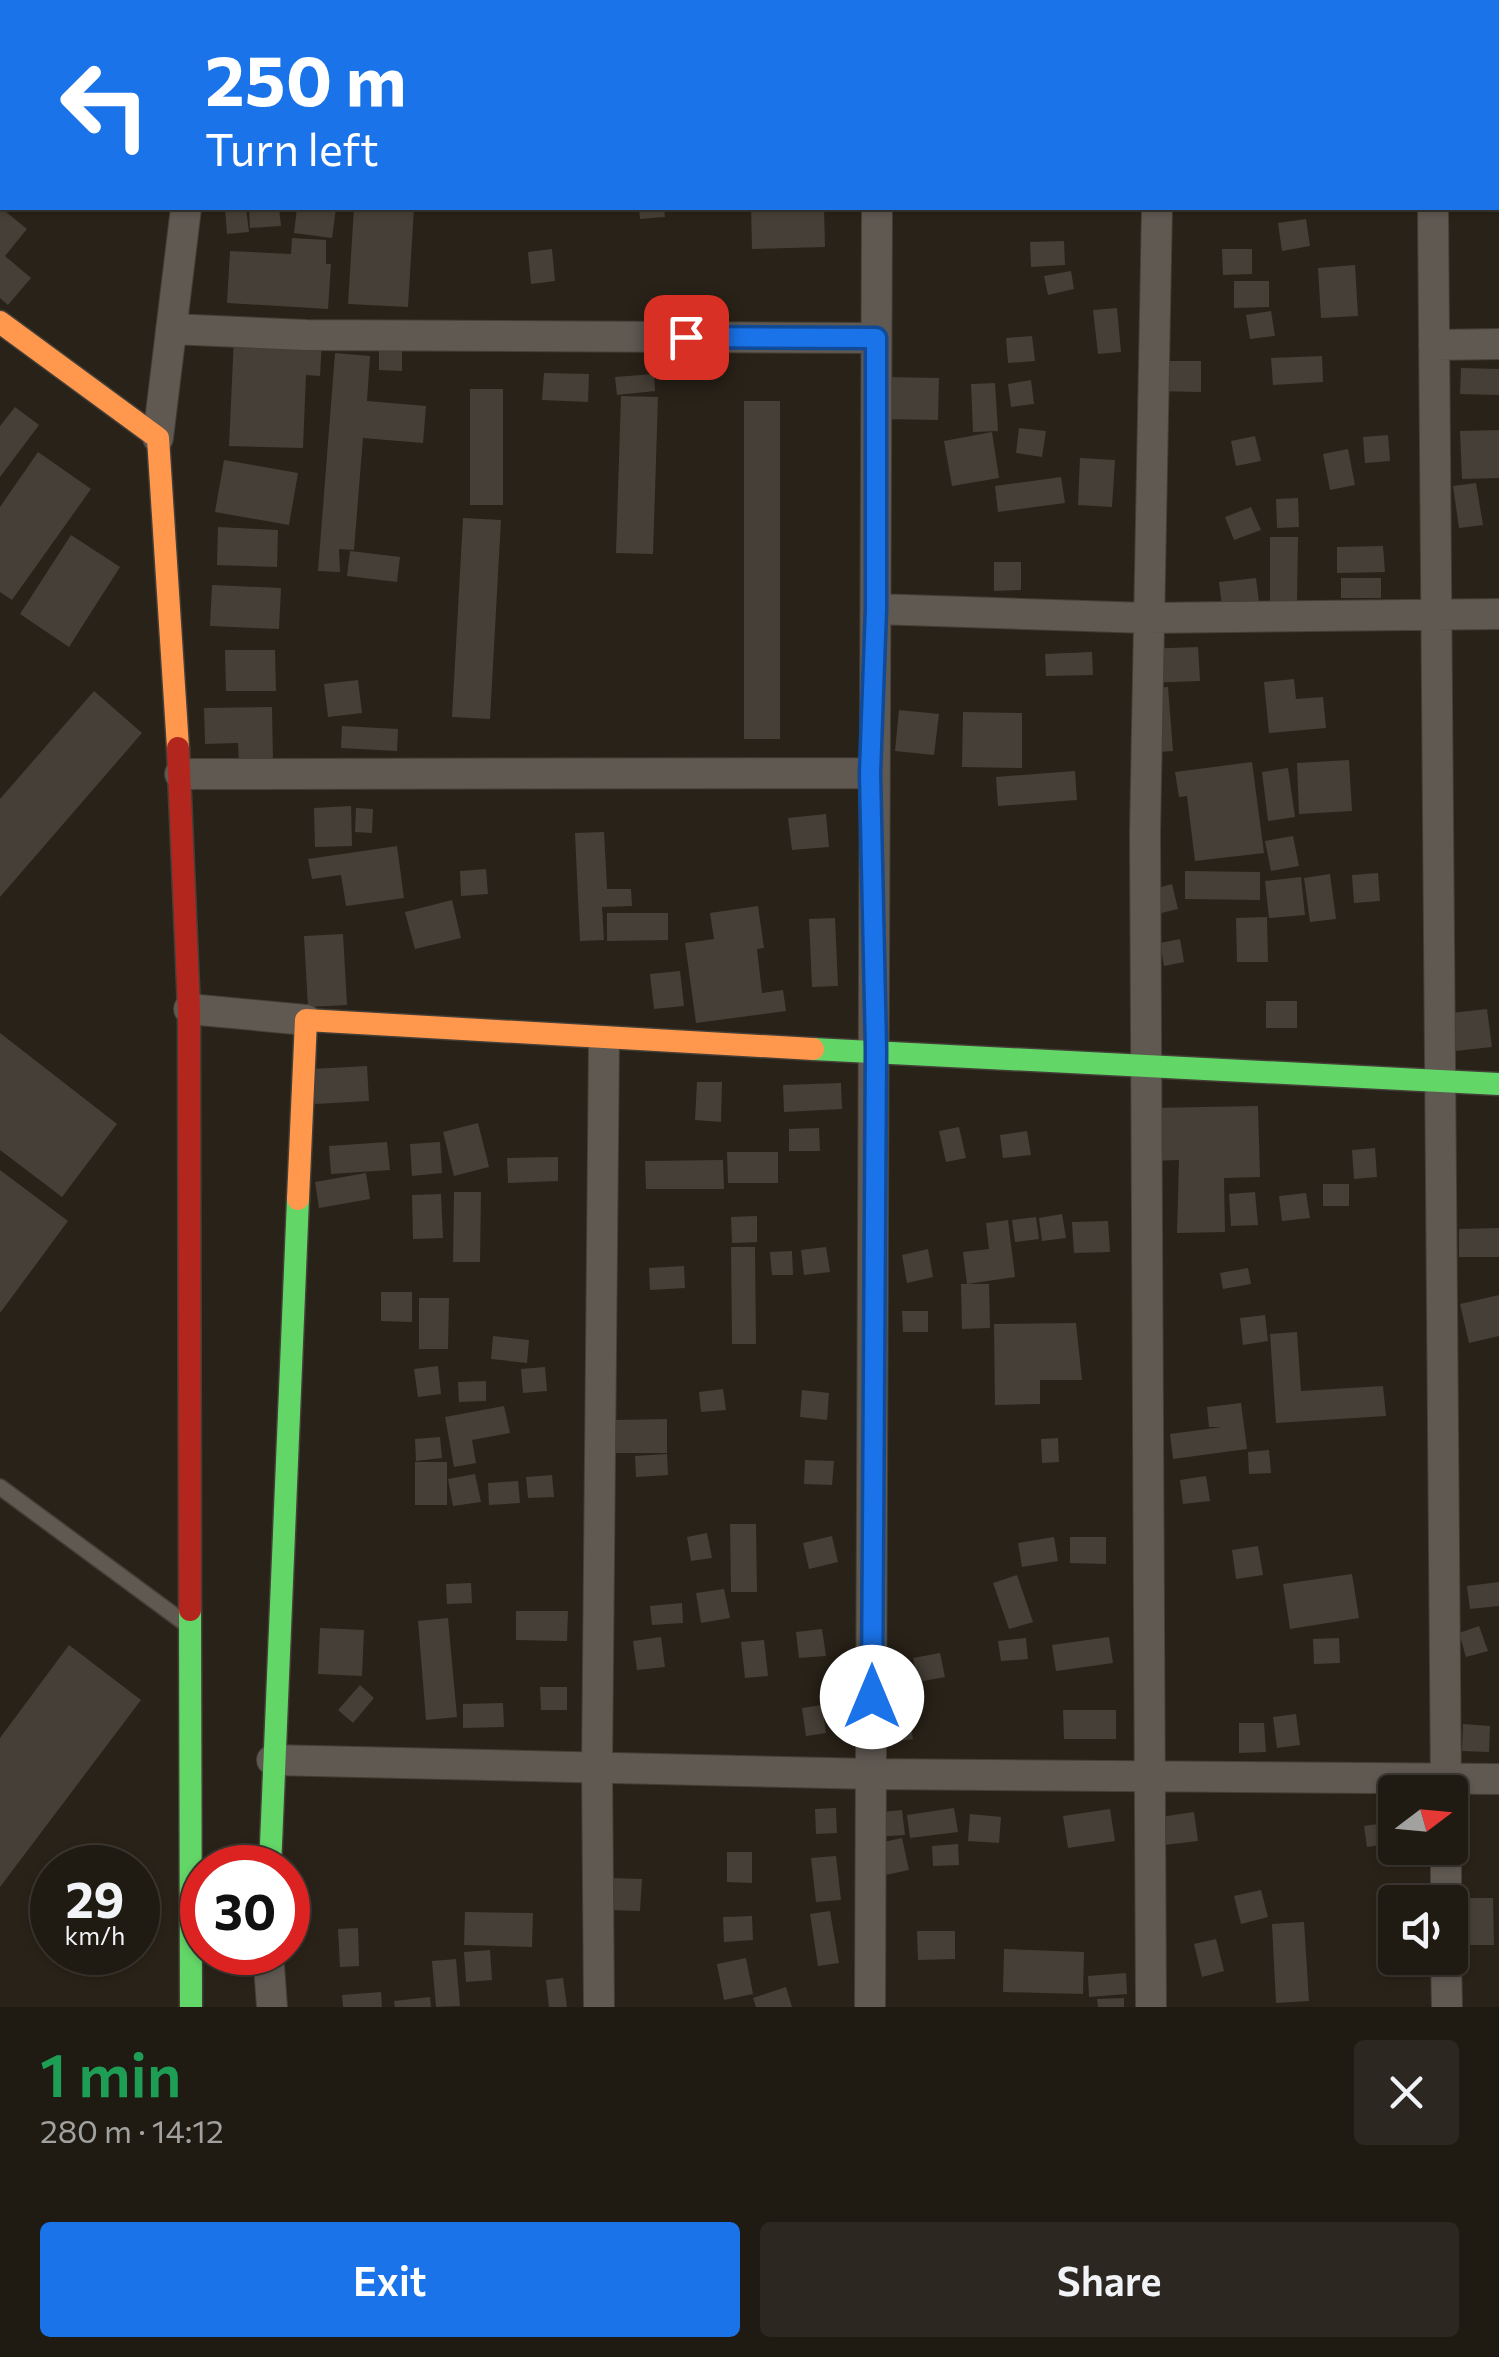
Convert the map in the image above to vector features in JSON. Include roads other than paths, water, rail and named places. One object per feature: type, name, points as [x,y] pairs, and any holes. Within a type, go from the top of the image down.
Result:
[{"type":"street","points":[[186,210],[158,438],[180,774],[189,1009],[191,2007]]},
{"type":"street","points":[[870,2007],[876,1049],[870,773],[876,609],[877,210]]},
{"type":"street","points":[[1151,2007],[1144,1066],[1147,618],[1157,210]]},
{"type":"street","points":[[1433,210],[1446,1775]]},
{"type":"street","points":[[0,322],[158,438]]},
{"type":"street","points":[[171,328],[306,335],[876,338]]},
{"type":"street","points":[[1434,344],[1499,344]]},
{"type":"street","points":[[876,609],[1147,618],[1499,614]]},
{"type":"street","points":[[180,774],[870,773]]},
{"type":"street","points":[[189,1009],[604,1041],[876,1049],[1499,1084]]},
{"type":"street","points":[[270,1845],[306,1020]]},
{"type":"street","points":[[599,2007],[596,1768],[604,1041]]},
{"type":"street","points":[[272,1760],[1378,1784]]},
{"type":"street","points":[[1468,1783],[1499,1778]]},
{"type":"street","points":[[270,1975],[272,2007]]},
{"type":"street","points":[[1446,1975],[1447,2007]]},
{"type":"lane","points":[[0,1486],[190,1627]]}]
